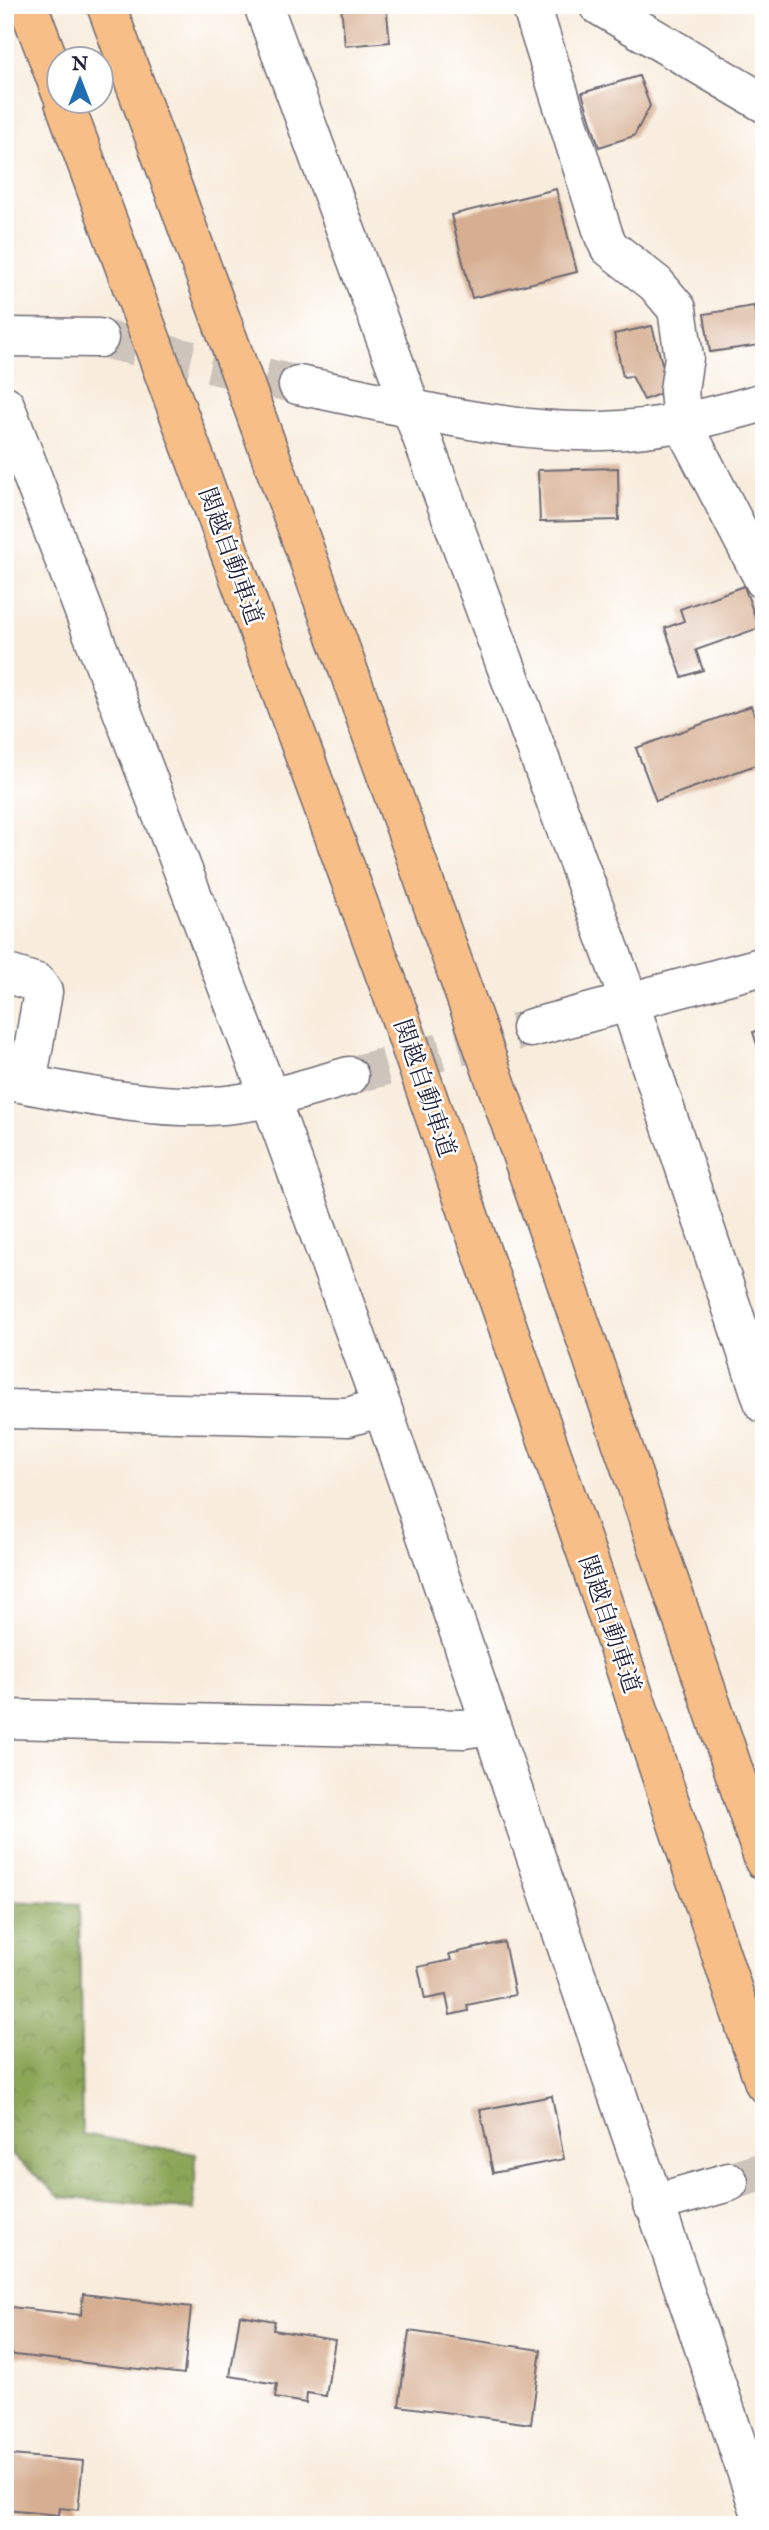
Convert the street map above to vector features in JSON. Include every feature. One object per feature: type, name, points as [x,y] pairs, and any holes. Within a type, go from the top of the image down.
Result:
[{"type":"highway","points":[[28,5],[46,53]]},
{"type":"highway","points":[[106,5],[461,983],[654,1533],[764,1861]]},
{"type":"highway","name":"関越自動車道","points":[[69,116],[392,994],[587,1555],[764,2083]]},
{"type":"street","points":[[263,5],[629,1001],[764,1404]]},
{"type":"street","points":[[531,5],[609,247],[656,284],[677,309],[684,357],[679,390],[682,422],[764,580]]},
{"type":"street","points":[[598,5],[764,103]]},
{"type":"street","points":[[5,337],[99,338]]},
{"type":"street","points":[[298,385],[442,416],[547,430],[613,431],[682,422],[764,402]]},
{"type":"street","points":[[5,405],[270,1098],[382,1408],[652,2204],[764,2523]]},
{"type":"street","points":[[531,1028],[764,966]]},
{"type":"street","points":[[5,973],[37,983],[43,992],[16,1082],[172,1104],[233,1104],[270,1098],[349,1076]]},
{"type":"street","points":[[665,1014],[764,987]]},
{"type":"street","points":[[5,1409],[348,1418],[382,1408]]},
{"type":"street","points":[[5,1719],[464,1729],[490,1725]]},
{"type":"street","points":[[652,2204],[729,2182]]},
{"type":"green space","points":[[5,1901],[79,1904],[82,2134],[196,2154],[194,2210],[61,2197],[5,2149]]},
{"type":"building","points":[[341,5],[386,5],[390,42],[345,46]]},
{"type":"building","points":[[639,76],[650,106],[634,136],[599,147],[582,93]]},
{"type":"building","points":[[556,189],[577,272],[472,298],[451,215]]},
{"type":"building","points":[[754,306],[760,345],[710,352],[704,314]]},
{"type":"building","points":[[652,326],[669,390],[644,400],[632,376],[623,377],[614,334]]},
{"type":"building","points":[[618,468],[619,520],[540,522],[538,470]]},
{"type":"building","points":[[744,586],[759,628],[696,650],[703,670],[682,677],[665,628],[684,621],[680,609]]},
{"type":"building","points":[[751,706],[764,741],[764,762],[656,801],[636,748]]},
{"type":"building","points":[[764,1028],[764,1063],[763,1063],[753,1032]]},
{"type":"building","points":[[504,1942],[515,1995],[467,2005],[468,2011],[450,2015],[446,1995],[425,1999],[418,1967],[451,1960],[449,1954]]},
{"type":"building","points":[[552,2096],[564,2159],[493,2173],[480,2110]]},
{"type":"building","points":[[83,2294],[191,2307],[184,2374],[6,2354],[11,2307],[81,2315]]},
{"type":"building","points":[[240,2315],[275,2321],[273,2330],[335,2340],[326,2396],[307,2393],[306,2403],[275,2398],[277,2384],[230,2376]]},
{"type":"building","points":[[409,2331],[541,2350],[531,2424],[399,2406]]},
{"type":"building","points":[[10,2455],[83,2461],[78,2510],[60,2508],[59,2515],[5,2510]]},
{"type":"building","points":[[5,2513],[13,2525],[5,2525]]},
{"type":"tunnel","points":[[99,338],[298,385]]},
{"type":"tunnel","points":[[349,1076],[531,1028]]},
{"type":"tunnel","points":[[729,2182],[764,2171]]}]
